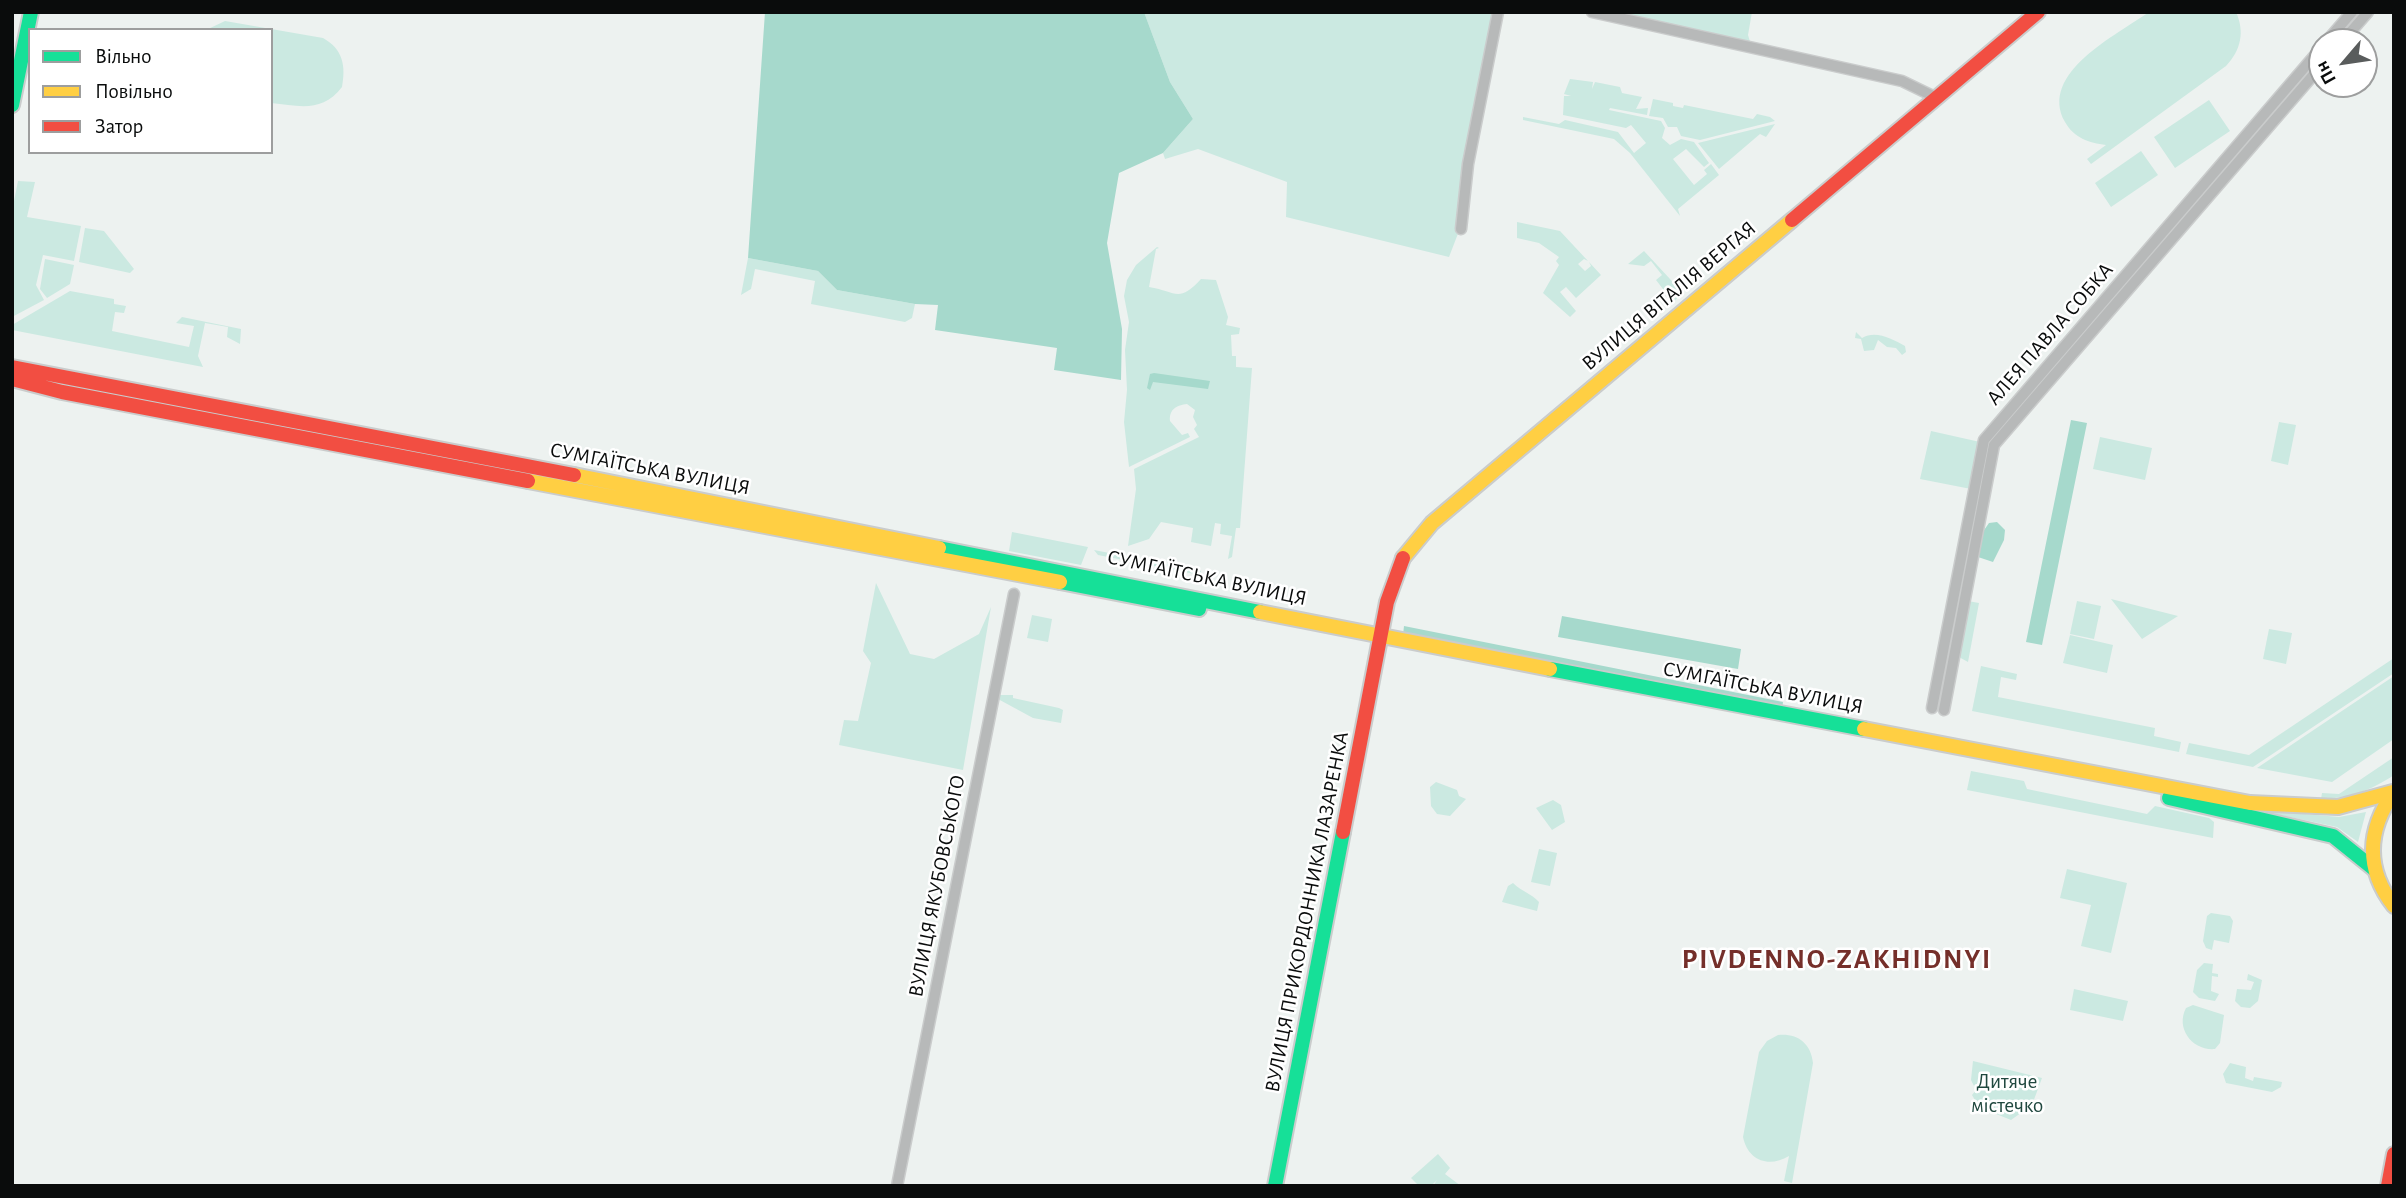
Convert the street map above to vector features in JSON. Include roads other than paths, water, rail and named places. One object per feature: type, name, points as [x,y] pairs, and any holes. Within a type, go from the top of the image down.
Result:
[{"type":"main road","points":[[12,105],[31,12]]},
{"type":"main road","name":"ВУЛИЦЯ ВІТАЛІЯ ВЕРГАЯ","points":[[1380,640],[1396,568],[1413,540],[2038,12]]},
{"type":"main road","name":"СУМГАЇТСЬКА ВУЛИЦЯ","points":[[12,367],[218,404],[487,465]]},
{"type":"main road","name":"СУМГАЇТСЬКА ВУЛИЦЯ","points":[[12,379],[62,392],[487,465],[1380,640],[2246,815],[2333,836],[2374,869]]},
{"type":"main road","name":"СУМГАЇТСЬКА ВУЛИЦЯ","points":[[1380,640],[2250,803],[2338,807],[2393,792]]},
{"type":"main road","name":"ВУЛИЦЯ ПРИКОРДОННИКА ЛАЗАРЕНКА","points":[[1275,1186],[1380,640]]},
{"type":"main road","points":[[2392,906],[2374,869],[2372,834],[2380,812],[2393,792]]},
{"type":"main road","points":[[2388,1186],[2394,1154]]},
{"type":"street","points":[[1461,229],[1468,164],[1498,12]]},
{"type":"street","points":[[1591,12],[1902,81],[1937,99]]},
{"type":"street","points":[[2338,28],[2352,12]]},
{"type":"street","points":[[2354,28],[2368,12]]},
{"type":"street","name":"АЛЕЯ ПАВЛА СОБКА","points":[[2308,63],[1984,440],[1938,709],[1994,445],[2308,81]]},
{"type":"street","name":"ВУЛИЦЯ ЯКУБОВСЬКОГО","points":[[897,1186],[1014,594]]},
{"type":"district","name":"PIVDENNO-ZAKHIDNYI","points":[[1837,960]]},
{"type":"park label","name":"Дитяче містечко","points":[[2007,1094]]}]
